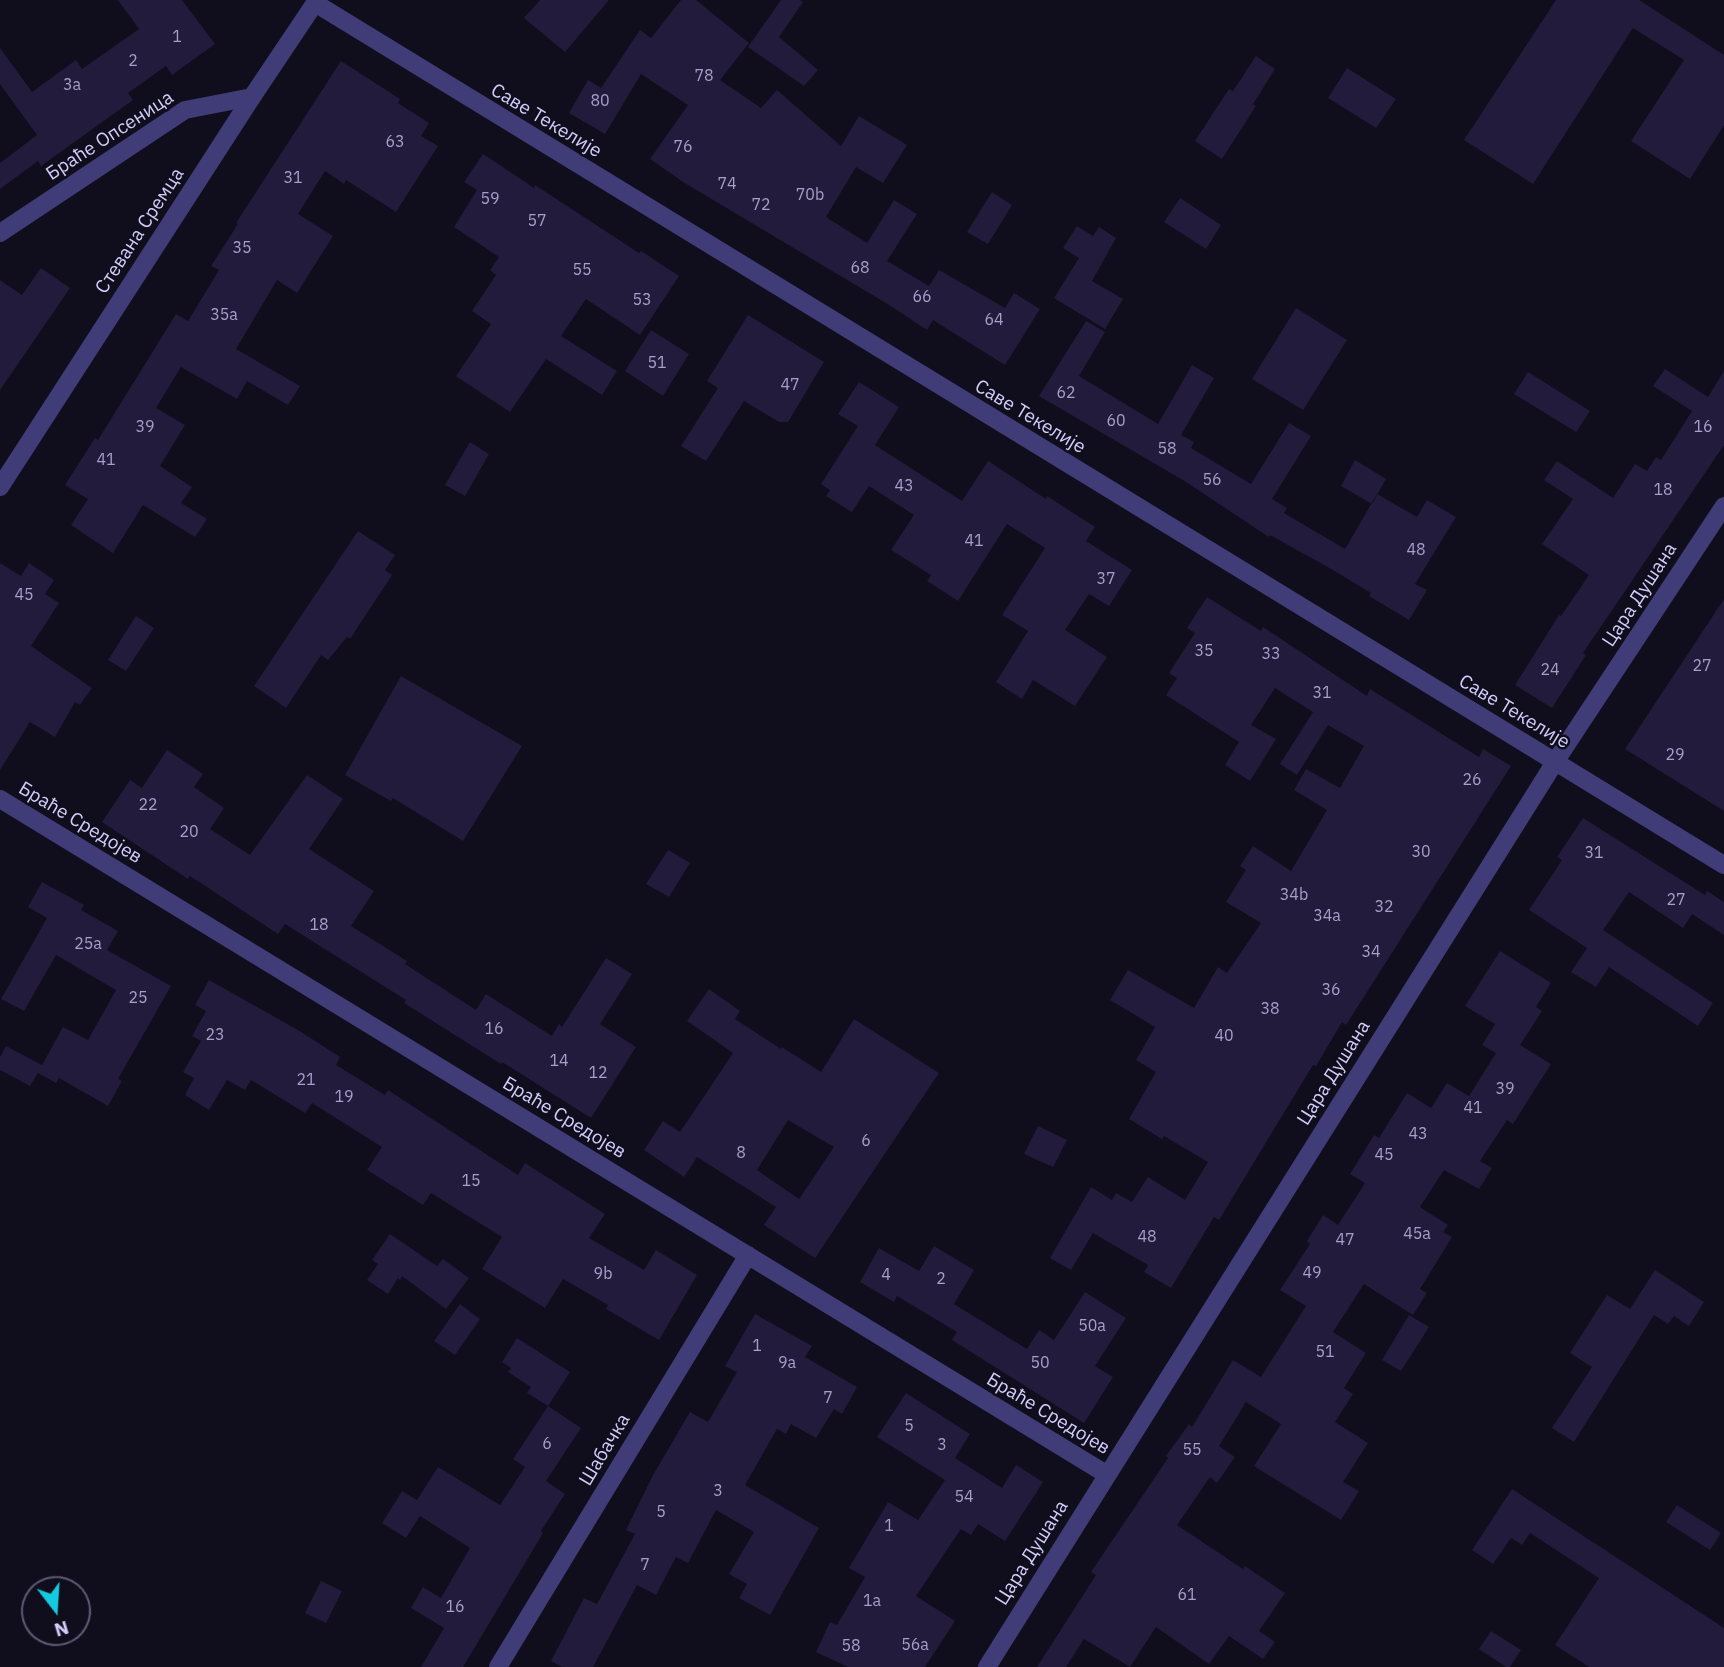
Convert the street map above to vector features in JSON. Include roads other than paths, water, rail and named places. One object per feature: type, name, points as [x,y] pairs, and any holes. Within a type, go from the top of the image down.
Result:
[{"type":"street","name":"Стевана Сремца","points":[[0,487],[316,2]]},
{"type":"street","name":"Саве Текелије","points":[[316,2],[1724,865]]},
{"type":"street","name":"Браће Опсеница","points":[[0,233],[185,110],[252,97]]},
{"type":"street","name":"Цара Душана","points":[[987,1667],[1555,762],[1724,506]]},
{"type":"street","name":"Браће Средојев","points":[[0,799],[1107,1474]]},
{"type":"street","name":"Шабачка","points":[[498,1667],[748,1255]]}]
